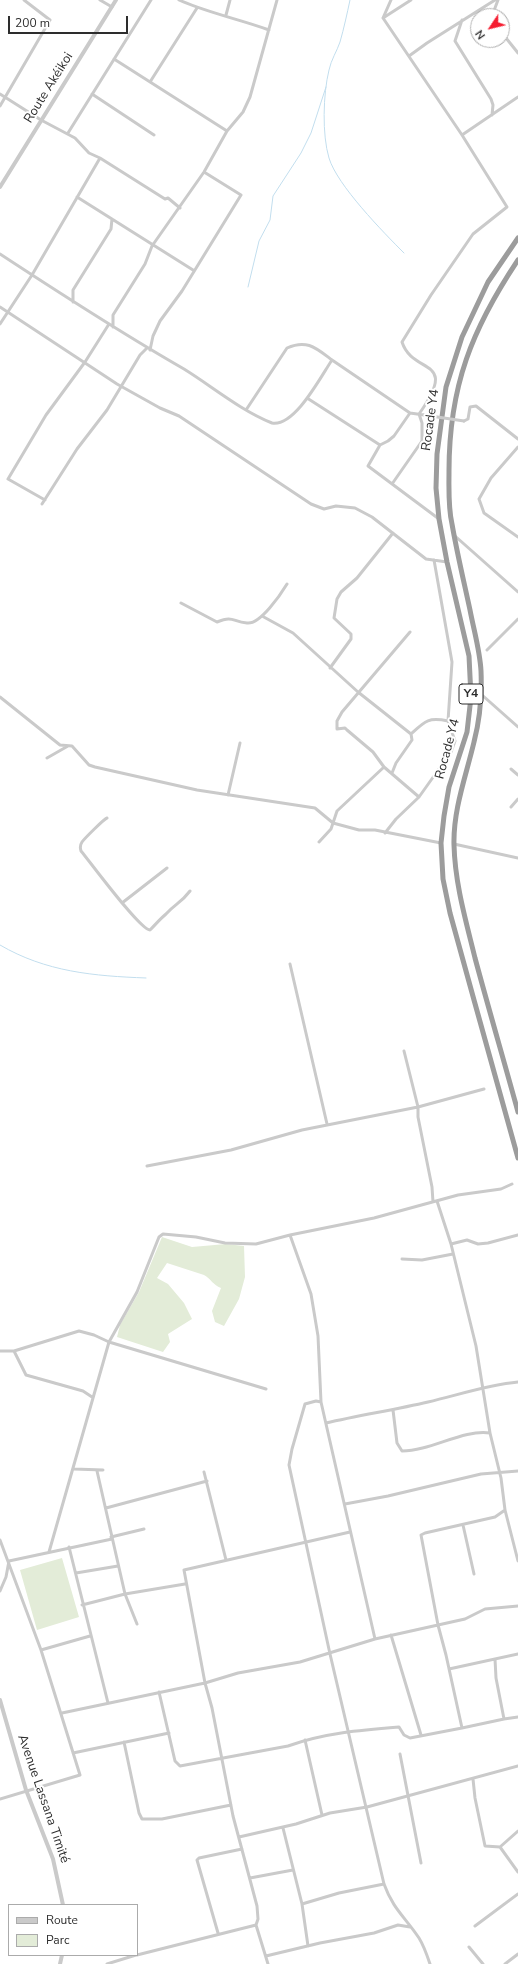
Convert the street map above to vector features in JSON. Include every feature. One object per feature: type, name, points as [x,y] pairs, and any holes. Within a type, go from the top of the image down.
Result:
[{"type":"highway","name":"Rocade Y4","points":[[518,238],[488,282],[462,336],[446,387],[437,454],[436,488],[439,519],[447,562],[469,656],[471,697],[467,732],[450,787],[441,843],[444,879],[450,913],[518,1158]]},
{"type":"highway","name":"Rocade Y4","points":[[518,260],[483,317],[472,340],[457,387],[449,454],[450,501],[454,534],[480,656],[482,695],[475,739],[462,784],[456,816],[454,844],[457,878],[462,910],[518,1112]]},
{"type":"street","points":[[0,106],[50,20],[24,0]]},
{"type":"street","points":[[100,0],[112,7]]},
{"type":"street","name":"Route Akéikoi","points":[[0,188],[116,0]]},
{"type":"street","points":[[68,134],[151,0]]},
{"type":"street","points":[[179,0],[197,8],[226,15],[269,30]]},
{"type":"street","points":[[226,15],[230,0]]},
{"type":"street","points":[[113,327],[114,315],[145,264],[152,246],[204,172],[227,131],[244,112],[250,97],[277,0]]},
{"type":"street","points":[[383,18],[391,0]]},
{"type":"street","points":[[383,18],[411,0]]},
{"type":"street","points":[[409,56],[462,20],[497,0]]},
{"type":"street","points":[[150,82],[197,8]]},
{"type":"street","points":[[383,18],[462,135],[507,207],[473,234],[431,295],[402,342],[406,352],[430,367],[435,372],[435,381],[430,399],[419,414]]},
{"type":"street","points":[[462,20],[455,42],[491,99],[493,104],[492,115]]},
{"type":"street","points":[[510,43],[518,53]]},
{"type":"street","points":[[114,59],[227,131]]},
{"type":"street","points":[[0,94],[41,120],[75,138],[89,153],[100,158],[165,199],[168,198],[180,208]]},
{"type":"street","points":[[92,94],[154,134]]},
{"type":"street","points":[[462,135],[518,97]]},
{"type":"street","points":[[0,324],[32,275],[100,158]]},
{"type":"street","points":[[42,504],[77,449],[107,410],[140,355],[149,349],[160,321],[182,291],[193,270],[241,195],[204,172]]},
{"type":"street","points":[[77,197],[152,246],[193,270]]},
{"type":"street","points":[[73,302],[73,290],[111,229],[112,219]]},
{"type":"street","points":[[0,254],[73,302],[264,420],[277,424],[293,415],[307,398],[332,360]]},
{"type":"street","points":[[0,307],[121,386],[160,408],[179,416],[311,504],[324,509],[336,506],[355,508],[372,517],[426,559],[447,562]]},
{"type":"street","points":[[45,500],[8,479],[46,415],[109,324]]},
{"type":"street","points":[[246,410],[287,348],[298,343],[312,346],[410,413],[464,420],[468,419],[470,407],[476,406],[518,439]]},
{"type":"street","points":[[307,398],[380,445]]},
{"type":"street","points":[[410,413],[394,436],[388,442],[380,445],[368,466],[439,519]]},
{"type":"street","points":[[392,484],[422,441],[422,423],[419,414]]},
{"type":"street","points":[[518,448],[491,478],[479,499],[484,513],[518,537]]},
{"type":"street","points":[[330,668],[351,639],[351,634],[334,618],[337,599],[341,592],[357,578],[394,533]]},
{"type":"street","points":[[454,534],[518,592]]},
{"type":"street","points":[[385,833],[396,819],[419,798],[451,752],[455,741],[448,721],[452,662],[434,560]]},
{"type":"street","points":[[181,603],[217,622],[232,618],[247,623],[252,623],[262,616],[279,597],[287,584]]},
{"type":"street","points":[[262,616],[293,633],[358,692],[411,734],[412,740],[396,763],[392,773]]},
{"type":"street","points":[[487,650],[518,619]]},
{"type":"street","points":[[410,632],[358,692],[339,717],[337,729],[345,728],[373,752],[384,767],[419,798]]},
{"type":"street","points":[[482,695],[518,727]]},
{"type":"street","points":[[0,697],[60,745],[69,745],[89,765],[95,767],[228,795],[315,808],[333,823],[359,830],[375,830],[441,843]]},
{"type":"street","points":[[411,734],[426,720],[437,719],[448,721]]},
{"type":"street","points":[[228,795],[240,743]]},
{"type":"street","points":[[47,758],[69,745]]},
{"type":"street","points":[[319,842],[331,830],[337,811],[384,767]]},
{"type":"street","points":[[511,769],[518,775]]},
{"type":"street","points":[[511,807],[518,799]]},
{"type":"street","points":[[107,818],[102,819],[95,830],[82,842],[80,846],[81,851],[132,916],[149,931],[166,914],[182,902],[190,891]]},
{"type":"street","points":[[454,844],[518,858]]},
{"type":"street","points":[[122,903],[166,868]]},
{"type":"street","points":[[290,964],[327,1124]]},
{"type":"street","points":[[404,1051],[418,1107],[418,1117],[432,1187],[433,1202]]},
{"type":"street","points":[[147,1166],[231,1150],[302,1130],[418,1107],[484,1089]]},
{"type":"street","points":[[49,1552],[74,1469],[92,1397],[109,1342],[137,1292],[159,1237],[163,1234],[238,1244],[256,1244],[290,1235],[374,1218],[471,1193],[501,1189],[512,1184]]},
{"type":"street","points":[[437,1201],[451,1244],[476,1346],[490,1433],[500,1472],[505,1510],[518,1561]]},
{"type":"street","points":[[290,1235],[311,1294],[318,1336],[321,1402],[346,1504],[350,1532],[375,1639]]},
{"type":"street","points":[[451,1244],[467,1240],[478,1244],[488,1243],[518,1235]]},
{"type":"street","points":[[402,1259],[422,1260],[453,1254]]},
{"type":"street","points":[[0,1351],[14,1351],[79,1331],[94,1335],[109,1342],[266,1389]]},
{"type":"street","points":[[14,1351],[26,1375],[83,1391],[92,1397]]},
{"type":"street","points":[[326,1423],[362,1414],[393,1410],[482,1387],[518,1382]]},
{"type":"street","points":[[321,1402],[316,1401],[305,1404],[292,1449],[290,1465],[330,1654],[384,1884],[389,1899],[424,1946],[430,1964]]},
{"type":"street","points":[[393,1410],[397,1443],[402,1451],[443,1443],[459,1437],[490,1433]]},
{"type":"street","points":[[74,1469],[103,1470]]},
{"type":"street","points":[[98,1471],[111,1538],[125,1594],[137,1624]]},
{"type":"street","points":[[346,1504],[388,1496],[481,1474],[518,1471]]},
{"type":"street","points":[[204,1472],[226,1560]]},
{"type":"street","points":[[106,1508],[206,1482]]},
{"type":"street","points":[[462,1728],[438,1624],[421,1535],[424,1533],[495,1517],[505,1510]]},
{"type":"street","points":[[463,1525],[474,1574]]},
{"type":"street","points":[[9,1561],[144,1529]]},
{"type":"street","points":[[268,1964],[256,1925],[258,1913],[230,1805],[212,1708],[204,1683],[185,1584],[184,1570],[350,1532]]},
{"type":"street","points":[[0,1540],[41,1650],[62,1713],[80,1775],[0,1799]]},
{"type":"street","points":[[69,1547],[82,1605],[108,1703]]},
{"type":"street","points":[[0,1591],[6,1577],[9,1561]]},
{"type":"street","points":[[76,1573],[118,1566]]},
{"type":"street","points":[[82,1605],[125,1594],[185,1584]]},
{"type":"street","points":[[62,1713],[204,1683],[238,1673],[300,1662],[375,1639],[465,1619],[485,1609],[518,1606]]},
{"type":"street","points":[[391,1635],[421,1735]]},
{"type":"street","points":[[41,1650],[90,1636]]},
{"type":"street","points":[[449,1670],[518,1654]]},
{"type":"street","points":[[495,1659],[496,1678],[504,1718]]},
{"type":"street","points":[[159,1692],[175,1761],[180,1766],[288,1746],[305,1740],[348,1732],[399,1727],[404,1735],[410,1738],[504,1718],[518,1717]]},
{"type":"street","name":"Avenue Lassana Timité","points":[[0,1700],[26,1790],[53,1859],[63,1904]]},
{"type":"street","points":[[73,1753],[169,1733]]},
{"type":"street","points":[[305,1740],[322,1815]]},
{"type":"street","points":[[124,1742],[139,1813],[142,1819],[162,1819],[230,1805]]},
{"type":"street","points":[[400,1754],[421,1863]]},
{"type":"street","points":[[239,1837],[283,1828],[339,1811],[367,1807],[518,1766]]},
{"type":"street","points":[[473,1779],[475,1798],[486,1846],[500,1847],[518,1831]]},
{"type":"street","points":[[283,1828],[302,1904],[308,1946]]},
{"type":"street","points":[[500,1847],[518,1872]]},
{"type":"street","points":[[218,1933],[197,1860],[199,1858],[242,1849]]},
{"type":"street","points":[[250,1878],[293,1870]]},
{"type":"street","points":[[302,1904],[343,1892],[384,1884]]},
{"type":"street","points":[[475,1926],[518,1894]]},
{"type":"street","points":[[138,1954],[218,1933],[256,1925]]},
{"type":"street","points":[[266,1956],[374,1933],[398,1926],[410,1927]]},
{"type":"street","points":[[469,1946],[483,1964]]},
{"type":"street","points":[[505,1964],[518,1954]]},
{"type":"street","points":[[107,1964],[133,1956]]},
{"type":"green space","points":[[162,1237],[192,1247],[226,1244],[244,1246],[245,1277],[239,1299],[224,1326],[215,1322],[212,1311],[221,1288],[204,1275],[167,1263],[157,1278],[168,1284],[184,1303],[192,1319],[168,1334],[170,1342],[163,1352],[117,1337],[120,1325],[139,1292]]},
{"type":"green space","points":[[62,1558],[79,1617],[37,1630],[20,1570]]},
{"type":"waterway","points":[[350,0],[340,42],[329,70],[325,91],[324,126],[327,149],[329,158],[341,181],[373,221],[404,253]]},
{"type":"waterway","points":[[248,287],[259,241],[270,220],[273,196],[301,153],[311,133],[326,87]]},
{"type":"waterway","points":[[0,945],[17,954],[53,967],[89,974],[146,978]]}]
